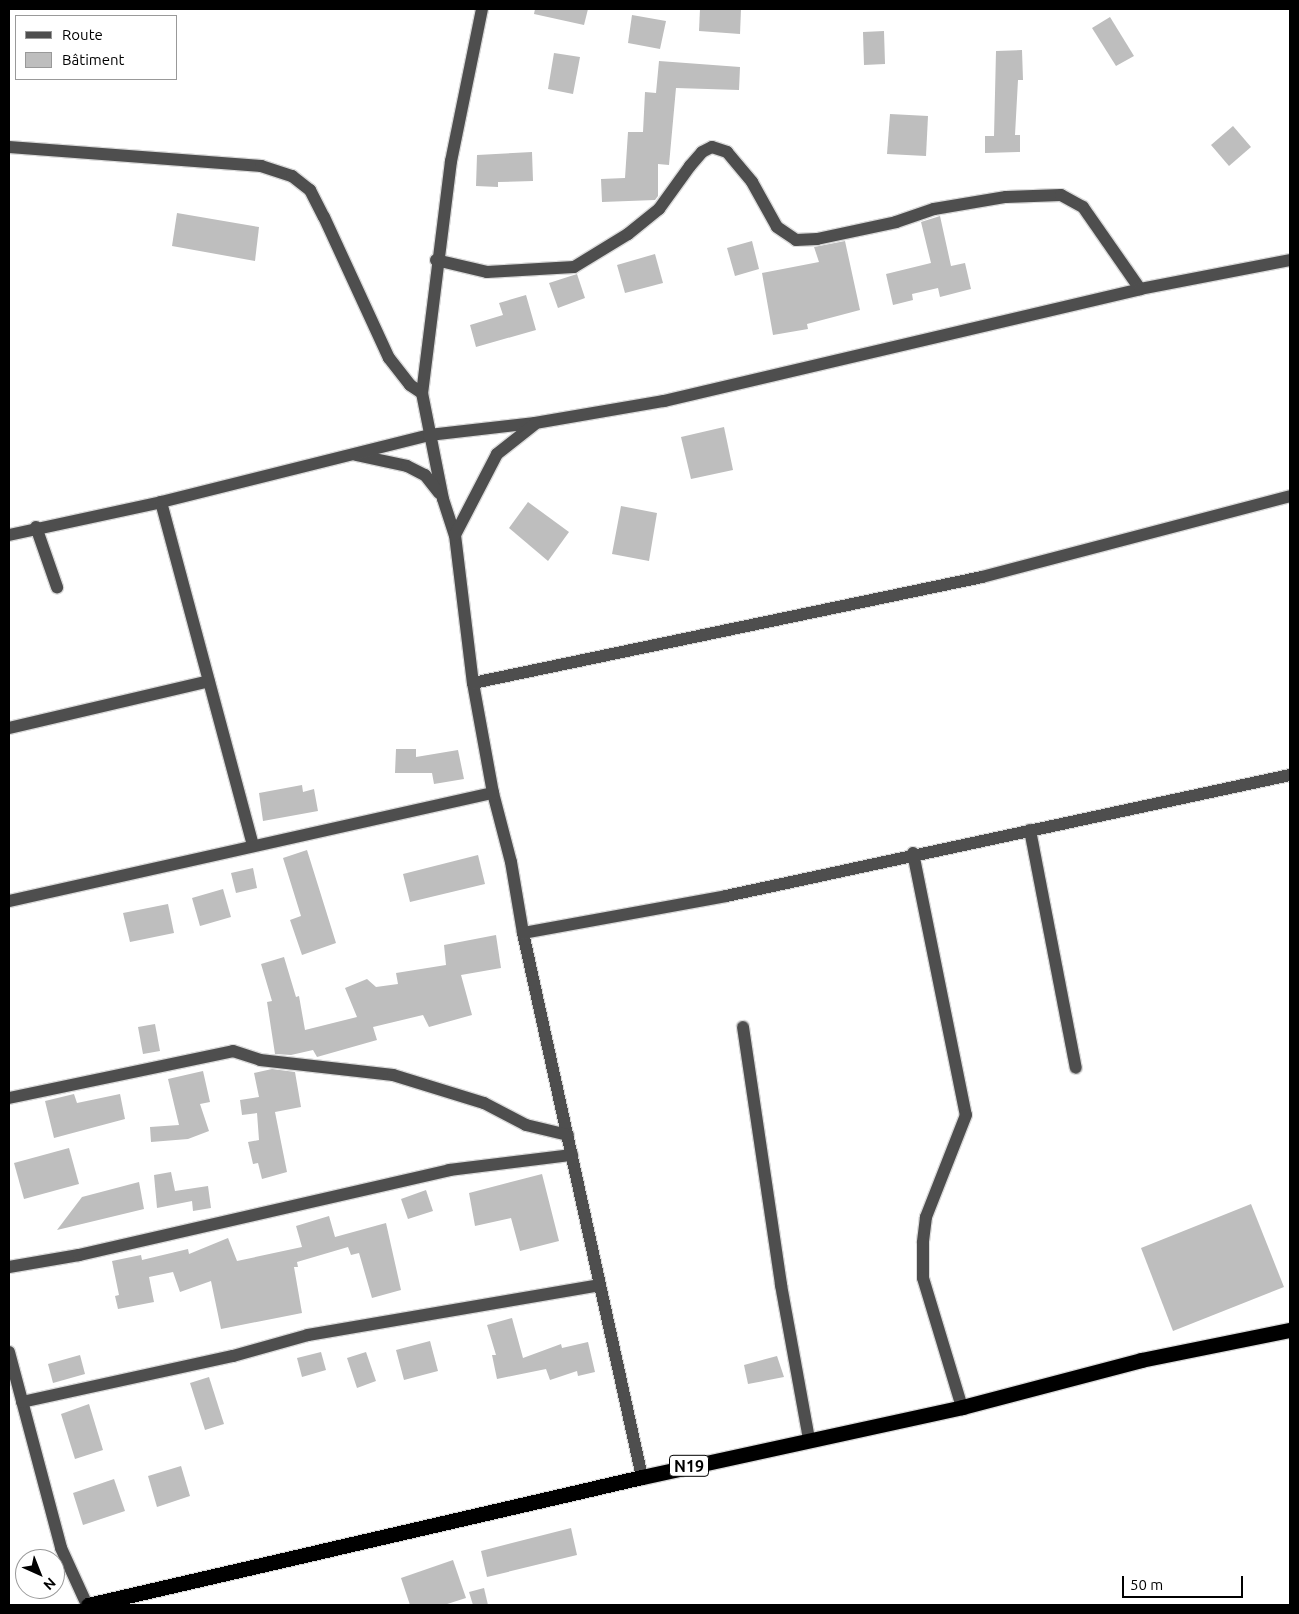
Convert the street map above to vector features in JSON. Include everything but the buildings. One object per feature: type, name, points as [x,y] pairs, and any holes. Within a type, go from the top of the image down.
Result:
[{"type":"highway","name":"N19","points":[[88,1605],[809,1439],[962,1407],[1141,1360],[1290,1330]]},
{"type":"street","points":[[482,9],[451,161],[436,260],[422,394],[443,499],[455,535],[473,683],[493,793],[511,862],[523,934],[642,1477]]},
{"type":"street","points":[[9,147],[261,166],[292,176],[310,190],[317,203],[389,358],[410,385],[422,394]]},
{"type":"street","points":[[436,260],[487,272],[574,267],[628,234],[659,209],[690,166],[702,152],[712,147],[727,152],[752,182],[777,227],[796,240],[817,239],[896,222],[934,209],[1006,197],[1061,195],[1083,207],[1140,289]]},
{"type":"street","points":[[9,535],[161,502],[429,435],[535,423],[664,401],[1140,289],[1290,260]]},
{"type":"street","points":[[455,535],[497,454],[535,423]]},
{"type":"street","points":[[354,455],[407,466],[425,476],[443,499]]},
{"type":"street","points":[[473,683],[982,577],[1290,496]]},
{"type":"street","points":[[161,502],[253,845]]},
{"type":"street","points":[[36,528],[57,587]]},
{"type":"street","points":[[9,728],[209,681]]},
{"type":"street","points":[[523,934],[726,896],[913,854],[1290,775]]},
{"type":"street","points":[[9,901],[253,845],[493,793]]},
{"type":"street","points":[[1030,830],[1076,1068]]},
{"type":"street","points":[[913,854],[966,1115],[926,1217],[923,1243],[924,1278],[962,1407]]},
{"type":"street","points":[[743,1027],[781,1285],[809,1439]]},
{"type":"street","points":[[9,1098],[234,1051],[260,1060],[393,1075],[484,1103],[526,1126],[568,1135]]},
{"type":"street","points":[[9,1267],[88,1253],[449,1170],[572,1155]]},
{"type":"street","points":[[22,1402],[233,1356],[308,1335],[599,1285]]},
{"type":"street","points":[[9,1352],[61,1548],[88,1605]]}]
